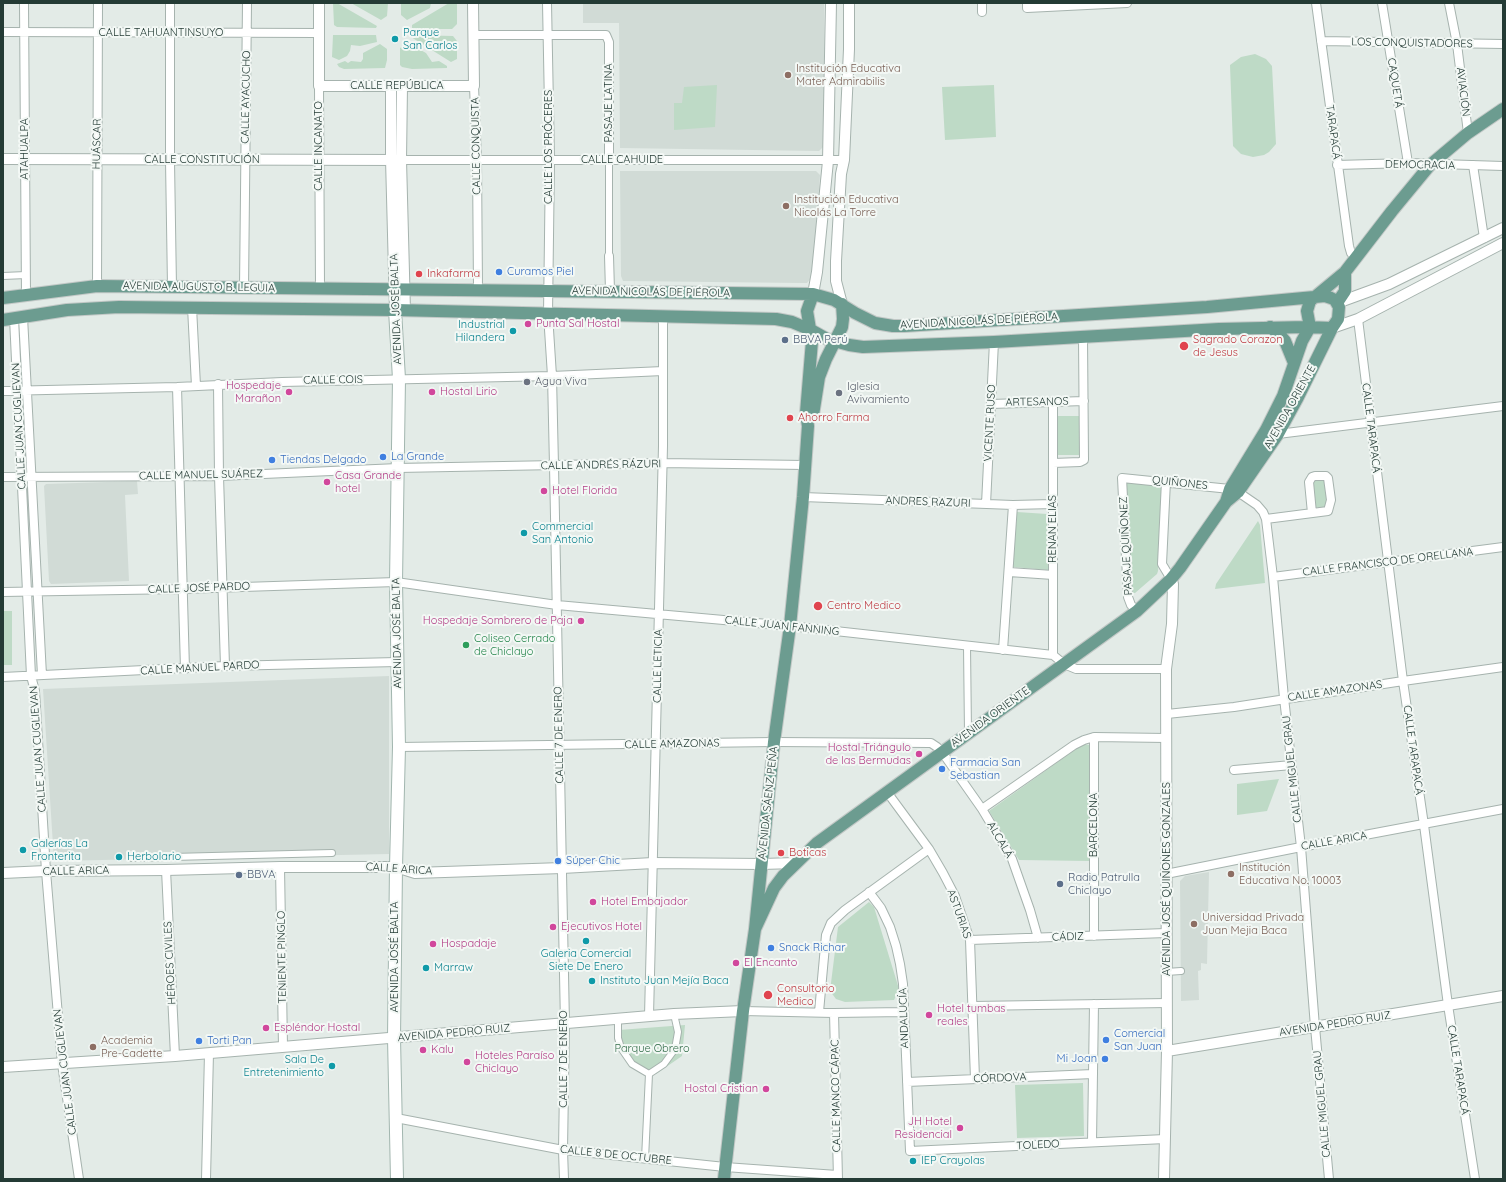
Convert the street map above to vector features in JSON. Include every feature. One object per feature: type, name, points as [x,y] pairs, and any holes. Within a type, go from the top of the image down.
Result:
[{"type":"main road","points":[[1310,327],[1307,311],[1309,304],[1345,272],[1430,165],[1468,133],[1503,109]]},
{"type":"main road","points":[[1337,303],[1345,291],[1345,272]]},
{"type":"main road","name":"AVENIDA AUGUSTO B. LEGUIA","points":[[3,298],[97,286],[400,289]]},
{"type":"main road","points":[[192,288],[192,307]]},
{"type":"main road","name":"AVENIDA NICOLÁS DE PIÉROLA","points":[[400,289],[813,294],[827,297],[842,304],[855,313],[875,323],[893,326],[1207,307],[1325,296],[1331,298],[1337,303]]},
{"type":"main road","name":"AVENIDA SÁENZ PEÑA","points":[[724,1179],[743,1011],[755,929],[774,742],[790,626],[803,497],[808,426],[806,413],[811,353],[811,330],[807,311],[813,294]]},
{"type":"main road","name":"AVENIDA ORIENTE","points":[[755,929],[774,888],[795,863],[817,842],[1137,611],[1171,579],[1234,490],[1278,434],[1338,319],[1339,307],[1337,303]]},
{"type":"main road","name":"AVENIDA SÁENZ PEÑA","points":[[808,426],[814,413],[819,377],[842,327],[842,304]]},
{"type":"main road","name":"AVENIDA AUGUSTO B. LEGUIA","points":[[13,318],[92,308],[192,307],[400,310]]},
{"type":"main road","name":"AVENIDA NICOLÁS DE PIÉROLA","points":[[400,310],[776,319],[792,322],[827,339],[849,345],[864,347],[1270,328],[1332,328]]},
{"type":"main road","name":"AVENIDA JOSÉ BALTA","points":[[396,1179],[394,1038],[398,747],[396,582],[400,310]]},
{"type":"main road","name":"AVENIDA ORIENTE","points":[[1234,490],[1283,396],[1302,341],[1310,327]]},
{"type":"main road","points":[[1270,328],[1279,334],[1285,341],[1294,363]]},
{"type":"street","name":"ATAHUALPA","points":[[24,3],[26,295]]},
{"type":"street","name":"HUÁSCAR","points":[[97,286],[98,3]]},
{"type":"street","points":[[170,3],[172,287]]},
{"type":"street","name":"CALLE AYACUCHO","points":[[244,288],[244,160],[247,3]]},
{"type":"street","name":"CALLE INCANATO","points":[[319,3],[320,288]]},
{"type":"street","name":"CALLE CONQUISTA","points":[[473,3],[477,160],[478,290]]},
{"type":"street","name":"CALLE LOS PRÓCERES","points":[[548,3],[550,291]]},
{"type":"street","name":"AVENIDA SÁENZ PEÑA","points":[[813,294],[817,272],[828,161],[831,3]]},
{"type":"street","name":"AVENIDA SÁENZ PEÑA","points":[[842,304],[836,281],[836,261],[841,174],[844,160],[849,49],[849,3]]},
{"type":"street","points":[[982,3],[982,12]]},
{"type":"street","points":[[1027,5],[1127,3]]},
{"type":"street","name":"TARAPACÁ","points":[[1316,3],[1349,246],[1351,254],[1356,258]]},
{"type":"street","name":"CAQUETÁ","points":[[1382,3],[1408,164]]},
{"type":"street","name":"AVIACIÓN","points":[[1449,3],[1457,44],[1468,133]]},
{"type":"street","name":"CALLE TAHUANTINSUYO","points":[[3,32],[318,33]]},
{"type":"street","points":[[474,35],[548,35]]},
{"type":"street","name":"PASAJE LATINA","points":[[548,35],[606,35],[609,42],[610,291]]},
{"type":"street","name":"LOS CONQUISTADORES","points":[[1321,41],[1503,44]]},
{"type":"street","name":"CALLE REPÚBLICA","points":[[319,86],[474,86]]},
{"type":"street","name":"AVENIDA JOSÉ BALTA","points":[[391,86],[396,160],[400,310]]},
{"type":"street","name":"AVENIDA JOSÉ BALTA","points":[[396,160],[402,86]]},
{"type":"street","name":"CALLE CONSTITUCIÓN","points":[[3,159],[170,161],[396,160]]},
{"type":"street","name":"CALLE CAHUIDE","points":[[396,160],[844,160]]},
{"type":"street","name":"DEMOCRACIA","points":[[1337,165],[1408,164],[1503,166]]},
{"type":"street","points":[[1473,166],[1484,238]]},
{"type":"street","points":[[1337,303],[1390,284],[1503,228]]},
{"type":"street","name":"AVENIDA NICOLÁS DE PIÉROLA","points":[[1332,328],[1358,319],[1503,243]]},
{"type":"street","points":[[3,276],[26,275]]},
{"type":"street","name":"CALLE 7 DE ENERO","points":[[550,291],[548,314],[552,376],[565,1024],[564,1179]]},
{"type":"street","points":[[192,307],[196,386]]},
{"type":"street","name":"CALLE LETICIA","points":[[649,1016],[660,614],[663,316]]},
{"type":"street","name":"CALLE JUAN CUGLIEVAN","points":[[13,318],[27,390],[42,675]]},
{"type":"street","name":"CALLE JUAN CUGLIEVAN","points":[[13,318],[32,676],[35,691],[46,871],[62,1064],[79,1179]]},
{"type":"street","name":"CALLE TARAPACÁ","points":[[1358,319],[1403,680],[1448,1005],[1475,1179]]},
{"type":"street","points":[[1053,463],[1080,462],[1084,460],[1083,337]]},
{"type":"street","name":"VICENTE RUSO","points":[[986,504],[994,342]]},
{"type":"street","name":"CALLE COIS","points":[[3,391],[177,387],[218,384],[399,378],[552,376],[663,371]]},
{"type":"street","points":[[218,384],[219,476],[225,666]]},
{"type":"street","points":[[177,387],[185,669]]},
{"type":"street","name":"ARTESANOS","points":[[991,404],[1084,401]]},
{"type":"street","name":"RENAN ELIAS","points":[[1053,402],[1053,655]]},
{"type":"street","points":[[1278,434],[1503,406]]},
{"type":"street","name":"CALLE ANDRÉS RÁZURI","points":[[398,468],[662,463],[805,465]]},
{"type":"street","name":"CALLE MANUEL SUÁREZ","points":[[3,477],[219,476],[398,468]]},
{"type":"street","points":[[1234,490],[1257,505],[1266,518],[1326,512],[1330,507],[1331,500],[1328,478],[1326,476],[1312,477],[1309,482],[1312,513]]},
{"type":"street","name":"QUIÑONES","points":[[1122,478],[1166,481],[1234,490]]},
{"type":"street","name":"PASAJE QUIÑONEZ","points":[[1122,478],[1128,597],[1131,605],[1137,611]]},
{"type":"street","points":[[1166,481],[1162,564],[1171,579]]},
{"type":"street","name":"ANDRES RAZURI","points":[[803,497],[1013,505],[1053,504]]},
{"type":"street","points":[[1003,650],[1013,505]]},
{"type":"street","name":"CALLE MIGUEL GRAU","points":[[1266,518],[1301,847],[1314,1027],[1329,1179]]},
{"type":"street","name":"CALLE FRANCISCO DE ORELLANA","points":[[1273,577],[1503,547]]},
{"type":"street","points":[[1009,572],[1053,575]]},
{"type":"street","name":"AVENIDA JOSÉ QUIÑONES GONZALES","points":[[1164,1179],[1167,1050],[1166,669],[1172,624],[1173,584],[1171,579]]},
{"type":"street","name":"CALLE JUAN FANNING","points":[[396,582],[557,605],[790,626],[1053,655]]},
{"type":"street","name":"CALLE JOSÉ PARDO","points":[[3,592],[223,588],[396,582]]},
{"type":"street","points":[[967,646],[968,733]]},
{"type":"street","points":[[1053,655],[1064,664],[1076,669],[1166,669]]},
{"type":"street","name":"CALLE MANUEL PARDO","points":[[3,677],[225,666],[397,662]]},
{"type":"street","name":"CALLE AMAZONAS","points":[[1167,714],[1234,707],[1403,680],[1503,667]]},
{"type":"street","points":[[982,809],[1074,745],[1084,740],[1094,737],[1167,738]]},
{"type":"street","name":"BARCELONA","points":[[1094,737],[1094,936]]},
{"type":"street","name":"CALLE AMAZONAS","points":[[398,747],[656,745],[774,742],[921,742],[931,743],[942,752]]},
{"type":"street","name":"ALCALÁ","points":[[942,752],[982,809],[1012,859],[1038,938]]},
{"type":"street","points":[[1234,770],[1292,765]]},
{"type":"street","name":"ASTURIAS","points":[[887,792],[928,849],[955,896],[970,940],[975,1079]]},
{"type":"street","name":"CALLE ARICA","points":[[1166,874],[1503,809]]},
{"type":"street","points":[[819,1012],[826,935],[831,923],[838,915],[928,849]]},
{"type":"street","points":[[132,858],[332,853]]},
{"type":"street","name":"CALLE ARICA","points":[[3,873],[280,867],[396,867],[415,873],[653,863],[795,863]]},
{"type":"street","name":"TENIENTE PINGLO","points":[[280,867],[283,1047]]},
{"type":"street","name":"HÉROES CIVILES","points":[[166,870],[175,1056]]},
{"type":"street","name":"ANDALUCÍA","points":[[869,892],[881,908],[896,946],[903,984],[910,1151]]},
{"type":"street","name":"CÁDIZ","points":[[970,940],[1166,933]]},
{"type":"street","points":[[1166,972],[1181,971]]},
{"type":"street","name":"AVENIDA PEDRO RUIZ","points":[[1167,1050],[1503,996]]},
{"type":"street","points":[[973,1006],[1167,1003]]},
{"type":"street","points":[[1092,1142],[1094,1004]]},
{"type":"street","name":"AVENIDA PEDRO RUIZ","points":[[3,1068],[175,1056],[674,1014],[743,1011],[834,1013],[904,1012]]},
{"type":"street","name":"CALLE MANCO CÁPAC","points":[[834,1013],[838,1177]]},
{"type":"street","points":[[649,1074],[664,1064],[674,1049],[678,1032],[674,1014]]},
{"type":"street","points":[[618,1019],[618,1038],[626,1056],[640,1070],[649,1074]]},
{"type":"street","points":[[206,1179],[209,1053]]},
{"type":"street","points":[[645,1159],[649,1074]]},
{"type":"street","name":"CÓRDOVA","points":[[907,1082],[1093,1074]]},
{"type":"street","name":"CALLE 8 DE OCTUBRE","points":[[396,1118],[563,1150],[838,1177]]},
{"type":"street","name":"TOLEDO","points":[[910,1151],[1165,1139]]},
{"type":"shaded area","points":[[583,3],[824,3],[824,146],[819,151],[620,148],[619,23],[583,23]]},
{"type":"shaded area","points":[[620,171],[816,171],[820,175],[813,276],[807,283],[623,281],[621,276]]},
{"type":"shaded area","points":[[137,481],[138,494],[125,495],[129,581],[51,584],[49,581],[44,486],[46,484]]},
{"type":"shaded area","points":[[389,676],[389,854],[54,861],[43,689]]},
{"type":"shaded area","name":"Universidad Privada Juan Mejia Baca","points":[[1209,872],[1207,964],[1201,963],[1201,970],[1198,971],[1199,1000],[1181,1001],[1180,881],[1185,876]]},
{"type":"green space","points":[[333,3],[337,3],[377,26],[376,28],[337,27],[334,25]]},
{"type":"green space","points":[[351,3],[388,3],[387,16],[381,20]]},
{"type":"green space","points":[[401,3],[431,3],[430,8],[407,20],[401,15]]},
{"type":"green space","points":[[449,3],[457,4],[457,24],[452,29],[412,29],[412,25]]},
{"type":"green space","points":[[333,35],[376,35],[377,42],[360,46],[351,45],[347,56],[339,60],[332,57]]},
{"type":"green space","points":[[411,35],[453,36],[457,41],[457,59],[451,62],[411,37]]},
{"type":"green space","points":[[408,43],[426,53],[432,62],[439,61],[447,66],[447,68],[412,69],[402,67],[400,65],[400,48]]},
{"type":"green space","points":[[380,44],[387,49],[385,68],[344,69],[339,67],[337,64],[345,61],[348,63],[351,61],[361,62],[363,59],[363,53]]},
{"type":"green space","points":[[1255,54],[1266,59],[1272,66],[1276,144],[1264,155],[1253,157],[1241,154],[1233,146],[1230,65],[1241,57]]},
{"type":"green space","points":[[717,85],[715,127],[674,130],[674,103],[682,103],[684,87]]},
{"type":"green space","points":[[994,85],[996,137],[945,140],[942,87]]},
{"type":"green space","points":[[1057,416],[1079,416],[1079,455],[1057,455]]},
{"type":"green space","points":[[1323,479],[1326,482],[1328,502],[1324,508],[1320,509],[1313,505],[1312,480]]},
{"type":"green space","points":[[1127,481],[1163,486],[1158,571],[1157,574],[1135,593],[1131,593],[1124,483]]},
{"type":"green space","points":[[1017,512],[1047,514],[1048,570],[1013,567]]},
{"type":"green space","points":[[1258,521],[1260,525],[1265,583],[1215,589],[1216,584]]},
{"type":"green space","points":[[3,611],[12,611],[12,665],[3,665]]},
{"type":"green space","points":[[1083,744],[1089,745],[1089,861],[1019,860],[989,811]]},
{"type":"green space","points":[[1279,779],[1267,811],[1237,815],[1237,784]]},
{"type":"green space","points":[[869,902],[874,907],[899,989],[894,1000],[845,1002],[836,999],[830,991],[838,927]]},
{"type":"green space","name":"Parque Obrero","points":[[685,1025],[682,1056],[656,1074],[633,1066],[624,1047],[619,1030]]},
{"type":"green space","points":[[1083,1083],[1084,1136],[1017,1138],[1015,1085]]},
{"type":"place","name":"Parque San Carlos","points":[[395,39]]},
{"type":"place","name":"Institución Educativa Mater Admirabilis","points":[[788,75]]},
{"type":"place","name":"Institución Educativa Nicolás La Torre","points":[[786,206]]},
{"type":"place","name":"Curamos Piel","points":[[499,272]]},
{"type":"place","name":"Inkafarma","points":[[419,274]]},
{"type":"place","name":"Punta Sal Hostal","points":[[528,324]]},
{"type":"place","name":"Industrial Hilandera","points":[[513,331]]},
{"type":"place","name":"BBVA Perú","points":[[785,340]]},
{"type":"place","name":"Sagrado Corazon de Jesus","points":[[1184,346]]},
{"type":"place","name":"Agua Viva","points":[[527,382]]},
{"type":"place","name":"Hospedaje Marañon","points":[[289,392]]},
{"type":"place","name":"Hostal Lirio","points":[[432,392]]},
{"type":"place","name":"Iglesia Avivamiento","points":[[839,393]]},
{"type":"place","name":"Ahorro Farma","points":[[790,418]]},
{"type":"place","name":"La Grande","points":[[383,457]]},
{"type":"place","name":"Tiendas Delgado","points":[[272,460]]},
{"type":"place","name":"Casa Grande hotel","points":[[327,482]]},
{"type":"place","name":"Hotel Florida","points":[[544,491]]},
{"type":"place","name":"Commercial San Antonio","points":[[524,533]]},
{"type":"place","name":"Centro Medico","points":[[818,606]]},
{"type":"place","name":"Hospedaje Sombrero de Paja","points":[[581,621]]},
{"type":"place","name":"Coliseo Cerrado de Chiclayo","points":[[466,645]]},
{"type":"place","name":"Hostal Triángulo de las Bermudas","points":[[919,754]]},
{"type":"place","name":"Farmacia San Sebastian","points":[[942,769]]},
{"type":"place","name":"Galerías La Fronterita","points":[[23,850]]},
{"type":"place","name":"Boticas","points":[[781,853]]},
{"type":"place","name":"Herbolario","points":[[119,857]]},
{"type":"place","name":"Súper Chic","points":[[558,861]]},
{"type":"place","name":"Institución Educativa No. 10003","points":[[1231,874]]},
{"type":"place","name":"BBVA","points":[[239,875]]},
{"type":"place","name":"Radio Patrulla Chiclayo","points":[[1060,884]]},
{"type":"place","name":"Hotel Embajador","points":[[593,902]]},
{"type":"place","name":"Universidad Privada Juan Mejia Baca","points":[[1194,924]]},
{"type":"place","name":"Ejecutivos Hotel","points":[[553,927]]},
{"type":"place","name":"Galeria Comercial Siete De Enero","points":[[586,941]]},
{"type":"place","name":"Hospadaje","points":[[433,944]]},
{"type":"place","name":"Snack Richar","points":[[771,948]]},
{"type":"place","name":"El Encanto","points":[[736,963]]},
{"type":"place","name":"Marraw","points":[[426,968]]},
{"type":"place","name":"Instituto Juan Mejía Baca","points":[[592,981]]},
{"type":"place","name":"Consultorio Medico","points":[[768,995]]},
{"type":"place","name":"Hotel tumbas reales","points":[[929,1015]]},
{"type":"place","name":"Espléndor Hostal","points":[[266,1028]]},
{"type":"place","name":"Comercial San Juan","points":[[1106,1040]]},
{"type":"place","name":"Torti Pan","points":[[199,1041]]},
{"type":"place","name":"Academia Pre-Cadette","points":[[93,1047]]},
{"type":"place","name":"Kalu","points":[[423,1050]]},
{"type":"place","name":"Mi Joan","points":[[1105,1059]]},
{"type":"place","name":"Hoteles Paraíso Chiclayo","points":[[467,1062]]},
{"type":"place","name":"Sala De Entretenimiento","points":[[332,1066]]},
{"type":"place","name":"Hostal Cristian","points":[[766,1089]]},
{"type":"place","name":"JH Hotel Residencial","points":[[960,1128]]},
{"type":"place","name":"IEP Crayolas","points":[[913,1161]]}]
